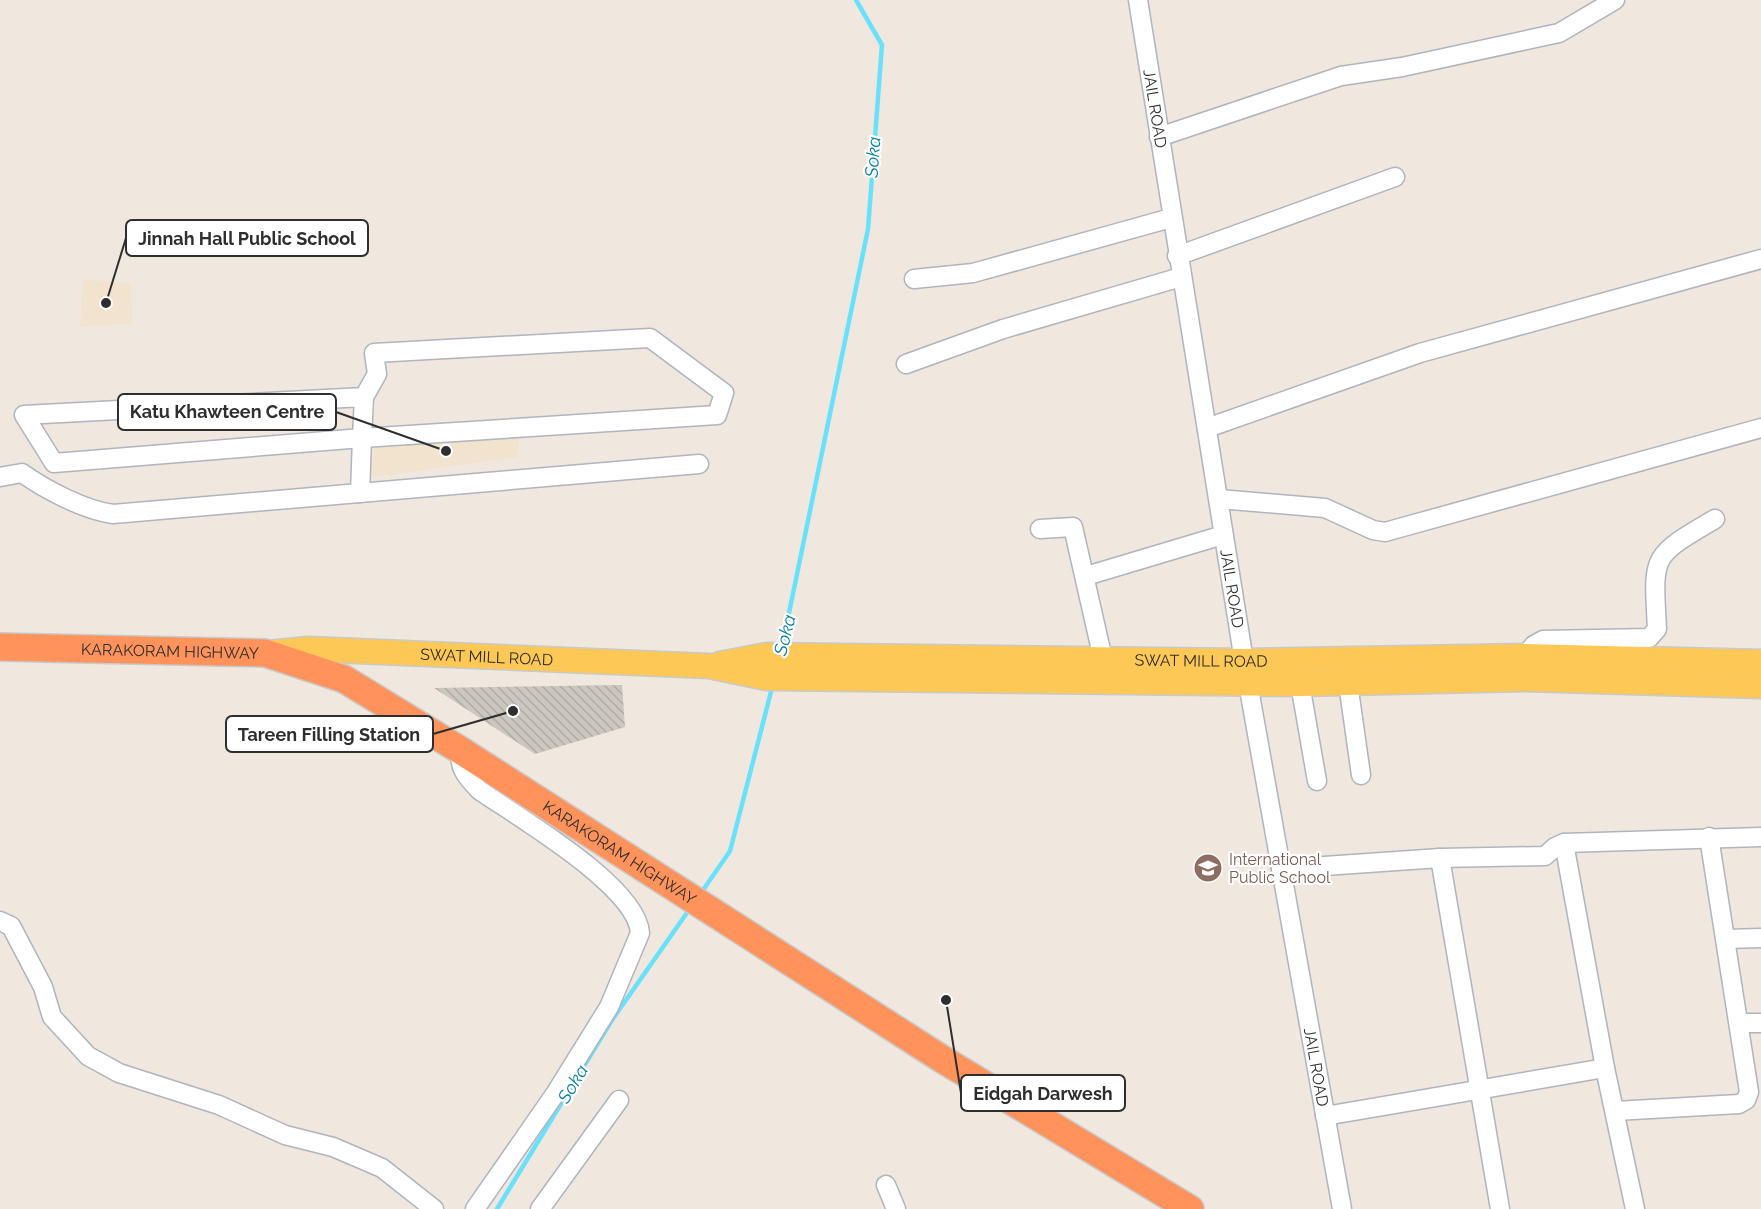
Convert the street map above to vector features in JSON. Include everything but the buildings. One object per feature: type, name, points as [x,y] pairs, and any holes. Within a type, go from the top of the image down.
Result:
[{"type":"highway","name":"KARAKORAM HIGHWAY","points":[[0,647],[265,653],[344,679],[628,856],[942,1059],[1190,1209]]},
{"type":"main road","name":"SWAT MILL ROAD","points":[[265,653],[309,649],[709,666],[767,655],[833,668],[1246,672],[1525,656],[1692,674]]},
{"type":"main road","name":"SWAT MILL ROAD","points":[[833,668],[1103,659],[1246,672],[1300,684],[1692,674]]},
{"type":"main road","points":[[1692,674],[1761,662]]},
{"type":"main road","points":[[1692,674],[1761,686]]},
{"type":"street","name":"JAIL ROAD","points":[[1139,0],[1177,256],[1246,672],[1342,1209]]},
{"type":"street","points":[[1159,137],[1341,76],[1413,64],[1559,33],[1615,0]]},
{"type":"street","points":[[1177,256],[1395,177]]},
{"type":"street","points":[[914,279],[973,273],[1171,218]]},
{"type":"street","points":[[1207,428],[1420,353],[1761,259]]},
{"type":"street","points":[[906,364],[1003,329],[1181,277]]},
{"type":"street","points":[[0,477],[54,463],[362,438],[717,415],[724,393],[650,338],[374,353],[377,374],[364,397],[362,438],[360,493]]},
{"type":"street","points":[[54,463],[24,415],[364,397]]},
{"type":"street","points":[[1219,499],[1326,508],[1373,530],[1385,532],[1761,428]]},
{"type":"street","points":[[22,473],[40,486],[93,511],[113,514],[699,464]]},
{"type":"street","points":[[1525,656],[1534,645],[1544,640],[1649,638],[1655,635],[1657,629],[1655,582],[1659,560],[1674,543],[1715,519]]},
{"type":"street","points":[[1040,529],[1073,526],[1103,659]]},
{"type":"street","points":[[1086,576],[1223,535]]},
{"type":"street","points":[[1348,683],[1361,775]]},
{"type":"street","points":[[1300,684],[1317,781]]},
{"type":"street","points":[[460,750],[459,764],[463,773],[479,790],[596,871],[627,904],[639,922],[640,933],[609,1007],[555,1094],[475,1209]]},
{"type":"street","points":[[1615,1112],[1739,1104],[1746,1100],[1749,1092],[1740,1023],[1709,837]]},
{"type":"street","points":[[1281,869],[1440,858],[1545,856],[1564,843],[1761,837]]},
{"type":"street","points":[[1564,843],[1605,1068],[1635,1209]]},
{"type":"street","points":[[1440,858],[1500,1209]]},
{"type":"street","points":[[0,921],[11,926],[43,987],[52,1017],[88,1056],[118,1073],[219,1105],[285,1136],[333,1147],[382,1168],[434,1209]]},
{"type":"street","points":[[1726,939],[1761,938]]},
{"type":"street","points":[[1740,1023],[1761,1023]]},
{"type":"street","points":[[1325,1116],[1605,1068]]},
{"type":"street","points":[[540,1209],[619,1100]]},
{"type":"street","points":[[886,1185],[896,1209]]},
{"type":"shaded area","points":[[83,279],[131,284],[132,323],[80,327]]},
{"type":"shaded area","points":[[519,428],[518,457],[372,477],[374,444]]},
{"type":"waterway","name":"Soka","points":[[782,647],[868,229],[882,45],[856,0]]},
{"type":"waterway","name":"Soka","points":[[701,893],[730,851],[773,684]]},
{"type":"waterway","name":"Soka","points":[[497,1209],[612,1020],[691,907]]},
{"type":"place","name":"Jinnah Hall Public School","points":[[106,303]]},
{"type":"place","name":"Katu Khawteen Centre","points":[[446,451]]},
{"type":"place","name":"Tareen Filling Station","points":[[513,711]]},
{"type":"place","name":"International Public School","points":[[1208,868]]},
{"type":"place","name":"Eidgah Darwesh","points":[[946,1000]]}]
